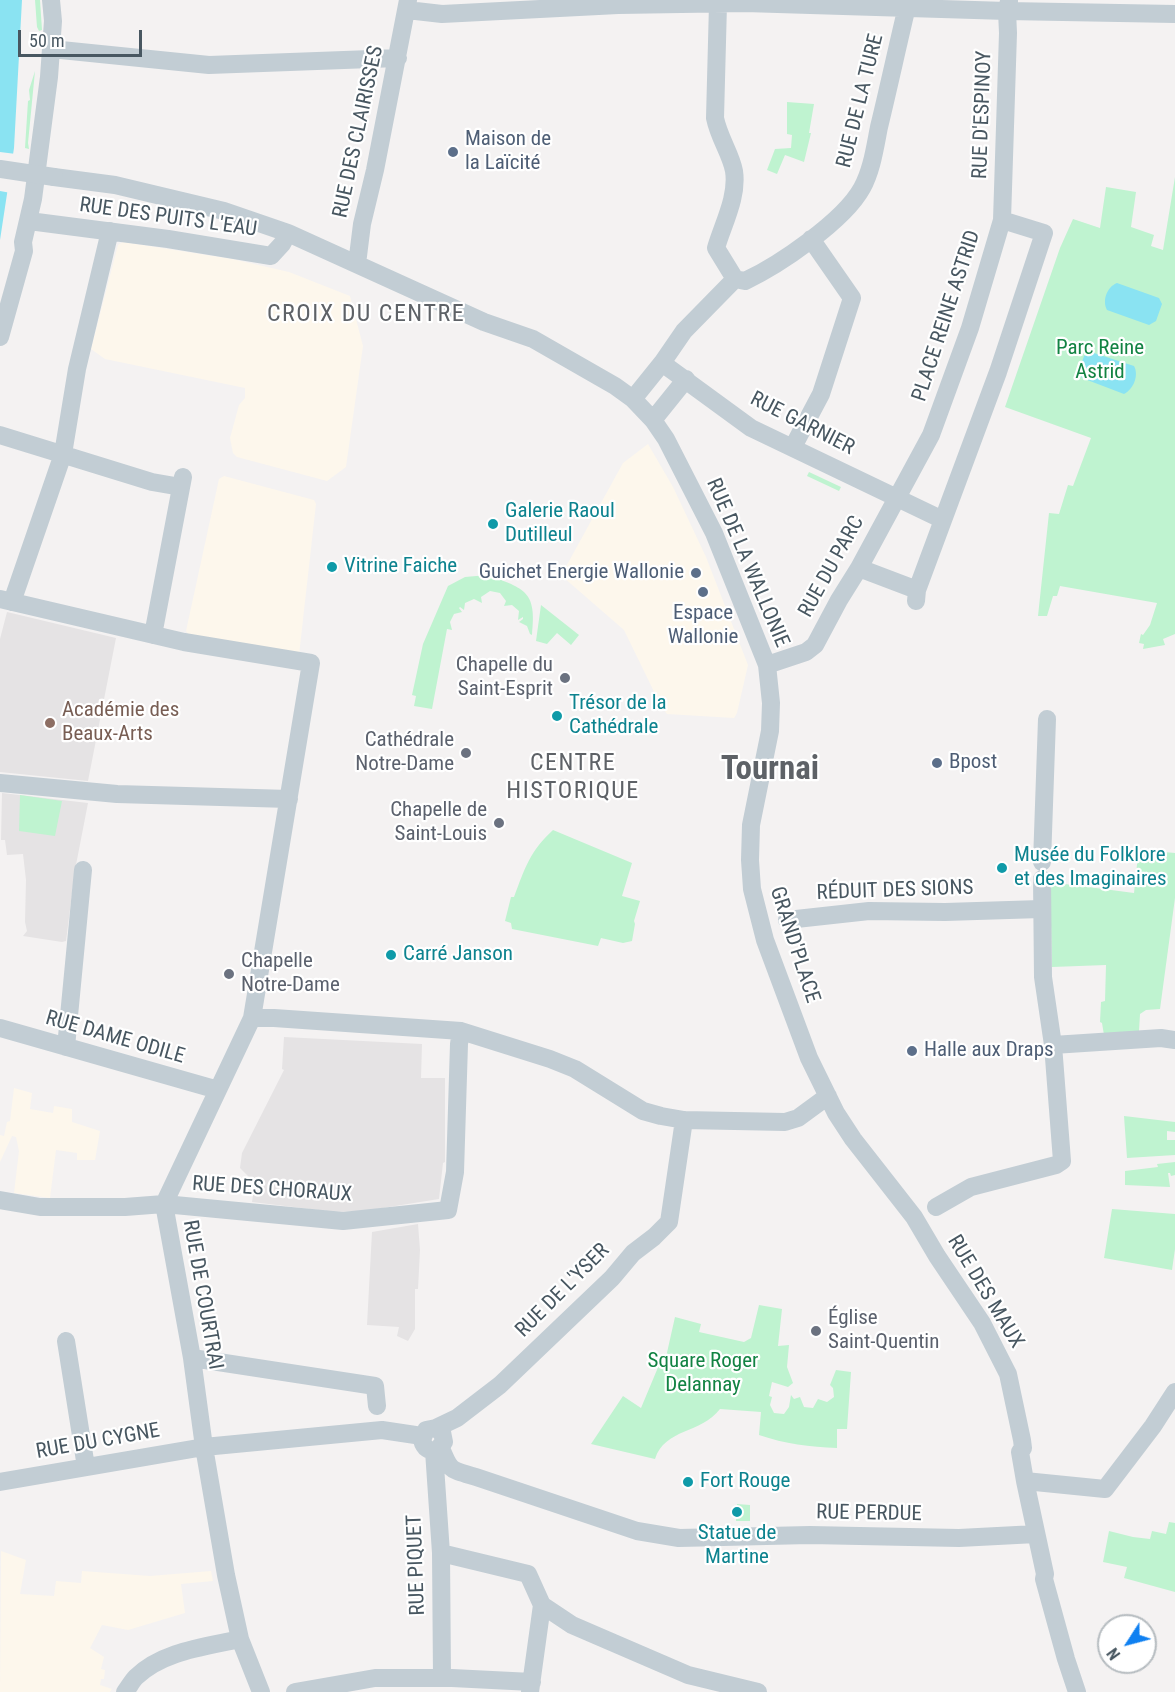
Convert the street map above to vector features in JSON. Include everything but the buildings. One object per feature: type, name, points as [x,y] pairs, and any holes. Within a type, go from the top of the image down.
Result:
[{"type":"street","points":[[0,337],[24,251],[23,242],[29,221],[51,49],[53,21],[51,0]]},
{"type":"street","points":[[407,5],[442,14],[618,5],[745,3],[905,8],[1008,6],[1175,14]]},
{"type":"street","points":[[633,399],[684,331],[735,279],[716,248],[734,188],[734,170],[718,133],[716,118],[718,4]]},
{"type":"street","name":"RUE DES CLAIRISSES","points":[[357,264],[362,224],[374,175],[407,5]]},
{"type":"street","name":"RUE D'ESPINOY","points":[[1002,220],[1008,6]]},
{"type":"street","name":"RUE DE LA TURE","points":[[735,279],[745,281],[763,272],[812,239],[842,212],[862,189],[872,159],[905,8]]},
{"type":"street","points":[[51,49],[209,65],[398,58]]},
{"type":"street","name":"RUE DES PUITS L'EAU","points":[[0,169],[126,187],[224,211],[288,233],[484,322],[533,339],[615,386],[633,399]]},
{"type":"street","name":"PLACE REINE ASTRID","points":[[859,568],[916,596],[998,372],[1044,233],[1002,220],[970,328],[931,435],[897,497]]},
{"type":"street","name":"RUE DES PUITS L'EAU","points":[[29,221],[225,247],[271,256],[288,233]]},
{"type":"street","points":[[0,435],[63,454],[152,482],[182,482],[153,635],[6,600],[63,454],[79,360],[110,231]]},
{"type":"street","points":[[793,447],[821,394],[852,298],[812,239]]},
{"type":"street","name":"RUE GARNIER","points":[[662,363],[751,428],[897,497]]},
{"type":"street","points":[[653,420],[686,379]]},
{"type":"street","name":"RUE DE LA WALLONIE","points":[[633,399],[653,420],[666,439],[714,533],[767,665],[771,703],[770,731]]},
{"type":"street","points":[[897,497],[943,520]]},
{"type":"street","name":"RUE DU PARC","points":[[767,665],[811,649],[859,568],[897,497]]},
{"type":"street","name":"RUE DE COURTRAI","points":[[153,635],[311,663],[252,1018],[164,1204],[192,1359],[204,1447],[226,1575],[240,1639],[261,1692]]},
{"type":"street","points":[[925,1212],[971,1186],[1056,1165],[1062,1161],[1053,1045],[1043,977],[1041,909],[1047,719]]},
{"type":"street","name":"GRAND'PLACE","points":[[770,731],[751,825],[752,889],[759,923],[809,1058],[852,1139],[925,1212]]},
{"type":"street","points":[[0,783],[117,794],[289,799]]},
{"type":"street","points":[[66,1047],[82,870]]},
{"type":"street","name":"RÉDUIT DES SIONS","points":[[787,920],[869,911],[945,912],[1041,909]]},
{"type":"street","points":[[252,1018],[462,1030],[575,1069],[643,1111],[684,1120],[785,1122],[798,1118],[828,1096]]},
{"type":"street","name":"RUE DAME ODILE","points":[[0,1028],[218,1090]]},
{"type":"street","name":"RUE DES CHORAUX","points":[[164,1204],[343,1221],[448,1210],[455,1172],[459,1044],[462,1030]]},
{"type":"street","points":[[1053,1045],[1161,1038],[1175,1040]]},
{"type":"street","name":"RUE DE L'YSER","points":[[429,1432],[457,1418],[500,1385],[612,1278],[633,1253],[669,1222],[684,1120]]},
{"type":"street","points":[[0,1200],[40,1207],[125,1207],[164,1204]]},
{"type":"street","name":"RUE DES MAUX","points":[[925,1212],[936,1256],[985,1329],[1008,1374],[1022,1440],[1020,1452],[1025,1480],[1047,1589],[1077,1692]]},
{"type":"street","points":[[66,1341],[86,1467]]},
{"type":"street","points":[[192,1359],[375,1386],[377,1406]]},
{"type":"street","points":[[1025,1480],[1105,1489],[1153,1426],[1175,1392]]},
{"type":"street","name":"RUE DU CYGNE","points":[[0,1482],[204,1447],[382,1430],[429,1432]]},
{"type":"street","points":[[429,1432],[442,1432],[445,1439],[437,1450]]},
{"type":"street","name":"RUE PERDUE","points":[[437,1450],[456,1472],[637,1531],[679,1538],[810,1535],[959,1538],[1036,1534]]},
{"type":"street","name":"RUE PIQUET","points":[[437,1450],[442,1678]]},
{"type":"street","points":[[295,1692],[375,1678],[442,1678],[531,1687],[542,1605],[528,1574],[441,1553]]},
{"type":"street","points":[[542,1605],[572,1625],[686,1674],[758,1692]]},
{"type":"street","points":[[126,1692],[135,1677],[163,1659],[240,1639]]},
{"type":"shaded area","points":[[123,242],[232,259],[289,272],[350,296],[363,346],[346,467],[327,481],[237,457],[233,453],[230,438],[239,405],[245,398],[245,388],[105,359],[91,349],[118,245]]},
{"type":"shaded area","points":[[648,444],[673,487],[706,557],[748,665],[734,718],[667,714],[624,630],[563,577],[563,572],[623,463]]},
{"type":"shaded area","points":[[224,476],[314,500],[316,504],[299,655],[189,636],[186,631],[219,479]]},
{"type":"shaded area","name":"Académie des Beaux-Arts","points":[[7,612],[116,638],[88,781],[0,772],[0,639]]},
{"type":"shaded area","name":"Académie des Beaux-Arts","points":[[2,793],[88,803],[75,870],[66,941],[23,936],[27,931],[23,854],[7,855],[5,840],[1,840]]},
{"type":"shaded area","points":[[284,1037],[422,1044],[421,1078],[445,1078],[445,1162],[443,1163],[439,1199],[364,1211],[335,1212],[252,1202],[255,1183],[240,1168],[242,1153],[284,1070],[282,1069]]},
{"type":"shaded area","points":[[14,1088],[32,1093],[30,1109],[53,1113],[54,1106],[72,1109],[72,1122],[100,1131],[95,1160],[77,1160],[77,1153],[56,1150],[50,1198],[14,1193],[19,1151],[16,1137],[12,1136],[0,1162],[0,1135],[4,1136],[7,1122],[10,1121]]},
{"type":"shaded area","points":[[418,1224],[420,1250],[418,1289],[415,1289],[415,1329],[408,1341],[397,1336],[399,1327],[367,1325],[372,1232]]},
{"type":"shaded area","points":[[1,1551],[26,1560],[20,1594],[54,1596],[56,1581],[81,1583],[82,1571],[150,1576],[211,1571],[213,1581],[181,1584],[185,1613],[128,1630],[102,1625],[90,1648],[104,1657],[101,1669],[105,1670],[104,1679],[101,1679],[100,1685],[112,1689],[110,1692],[0,1692]]},
{"type":"green space","points":[[35,0],[40,0],[42,30],[39,31],[37,27]]},
{"type":"green space","points":[[35,71],[29,149],[25,148],[28,101]]},
{"type":"green space","points":[[787,102],[814,104],[809,133],[811,133],[804,162],[785,155],[777,174],[767,170],[775,149],[791,148],[792,135],[787,134]]},
{"type":"green space","name":"Parc Reine Astrid","points":[[1175,177],[1175,634],[1163,639],[1165,645],[1143,649],[1144,644],[1139,643],[1141,634],[1143,635],[1150,625],[1157,603],[1060,586],[1057,596],[1053,596],[1047,616],[1038,616],[1049,513],[1059,514],[1068,485],[1073,486],[1091,438],[1005,407],[1060,248],[1073,219],[1100,228],[1106,187],[1136,192],[1131,227],[1154,235],[1151,246],[1163,250]]},
{"type":"green space","points":[[809,472],[841,487],[839,491],[807,476]]},
{"type":"green space","points":[[488,575],[511,584],[526,594],[532,609],[532,635],[527,626],[519,622],[523,617],[518,620],[519,611],[512,605],[504,606],[506,601],[500,593],[490,591],[481,597],[482,603],[474,599],[465,603],[464,610],[460,607],[462,612],[454,614],[450,622],[452,630],[447,629],[432,709],[414,706],[416,696],[412,695],[423,644],[448,586],[465,577]]},
{"type":"green space","points":[[541,605],[579,635],[571,645],[557,633],[547,644],[536,641]]},
{"type":"green space","points":[[20,795],[62,801],[55,836],[19,831]]},
{"type":"green space","points":[[553,830],[632,863],[622,896],[640,901],[634,921],[632,941],[623,943],[601,938],[598,946],[512,929],[511,923],[505,921],[511,897],[514,897],[529,860]]},
{"type":"green space","points":[[1175,853],[1175,898],[1160,1009],[1146,1010],[1140,1014],[1139,1031],[1104,1035],[1100,1022],[1101,1002],[1105,1001],[1106,965],[1052,967],[1050,882],[1134,893],[1138,855]]},
{"type":"green space","points":[[1124,1116],[1175,1122],[1175,1132],[1167,1131],[1167,1140],[1175,1140],[1175,1155],[1127,1158]]},
{"type":"green space","points":[[1175,1162],[1175,1175],[1171,1176],[1168,1173],[1170,1187],[1125,1185],[1125,1171],[1158,1167],[1157,1164]]},
{"type":"green space","points":[[1112,1209],[1175,1214],[1175,1249],[1172,1270],[1104,1258]]},
{"type":"green space","name":"Square Roger Delannay","points":[[759,1305],[782,1309],[778,1346],[789,1345],[787,1367],[793,1383],[788,1387],[772,1382],[769,1396],[772,1397],[770,1405],[774,1413],[784,1414],[789,1407],[791,1395],[794,1399],[800,1397],[804,1407],[813,1408],[818,1399],[827,1402],[834,1397],[833,1388],[830,1385],[836,1370],[851,1372],[847,1429],[837,1429],[837,1448],[798,1445],[759,1435],[761,1412],[720,1409],[703,1423],[667,1442],[655,1459],[591,1444],[623,1396],[641,1408],[659,1365],[664,1366],[675,1317],[701,1324],[699,1332],[744,1342],[751,1338]]},
{"type":"green space","points":[[737,1504],[750,1505],[750,1521],[736,1521]]},
{"type":"green space","points":[[1169,1522],[1175,1523],[1175,1592],[1124,1578],[1127,1567],[1103,1562],[1109,1531],[1150,1539],[1152,1531],[1166,1534]]},
{"type":"water","points":[[0,0],[22,0],[14,148],[0,240]]},
{"type":"water","points":[[1117,283],[1159,298],[1162,304],[1156,321],[1149,325],[1107,310],[1106,294]]},
{"type":"water","points":[[1091,352],[1134,366],[1136,377],[1130,389],[1124,394],[1082,378],[1079,371],[1084,356]]},
{"type":"pier","points":[[0,152],[16,154],[11,193],[0,191]]},
{"type":"place","name":"Maison de la Laïcité","points":[[453,152]]},
{"type":"place","name":"Galerie Raoul Dutilleul","points":[[493,524]]},
{"type":"place","name":"Vitrine Faiche","points":[[332,567]]},
{"type":"place","name":"Guichet Energie Wallonie","points":[[696,573]]},
{"type":"place","name":"Espace Wallonie","points":[[703,592]]},
{"type":"place","name":"Chapelle du Saint-Esprit","points":[[565,678]]},
{"type":"place","name":"Trésor de la Cathédrale","points":[[557,716]]},
{"type":"place","name":"Académie des Beaux-Arts","points":[[50,723]]},
{"type":"place","name":"Cathédrale Notre-Dame","points":[[466,753]]},
{"type":"place","name":"Bpost","points":[[937,763]]},
{"type":"place","name":"Chapelle de Saint-Louis","points":[[499,823]]},
{"type":"place","name":"Musée du Folklore et des Imaginaires","points":[[1002,868]]},
{"type":"place","name":"Carré Janson","points":[[391,955]]},
{"type":"place","name":"Chapelle Notre-Dame","points":[[229,974]]},
{"type":"place","name":"Halle aux Draps","points":[[912,1051]]},
{"type":"place","name":"Église Saint-Quentin","points":[[816,1331]]},
{"type":"place","name":"Fort Rouge","points":[[688,1482]]},
{"type":"place","name":"Statue de Martine","points":[[737,1512]]},
{"type":"district","name":"CROIX DU CENTRE","points":[[366,315]]},
{"type":"district","name":"Tournai","points":[[770,771]]},
{"type":"district","name":"CENTRE HISTORIQUE","points":[[573,778]]}]
